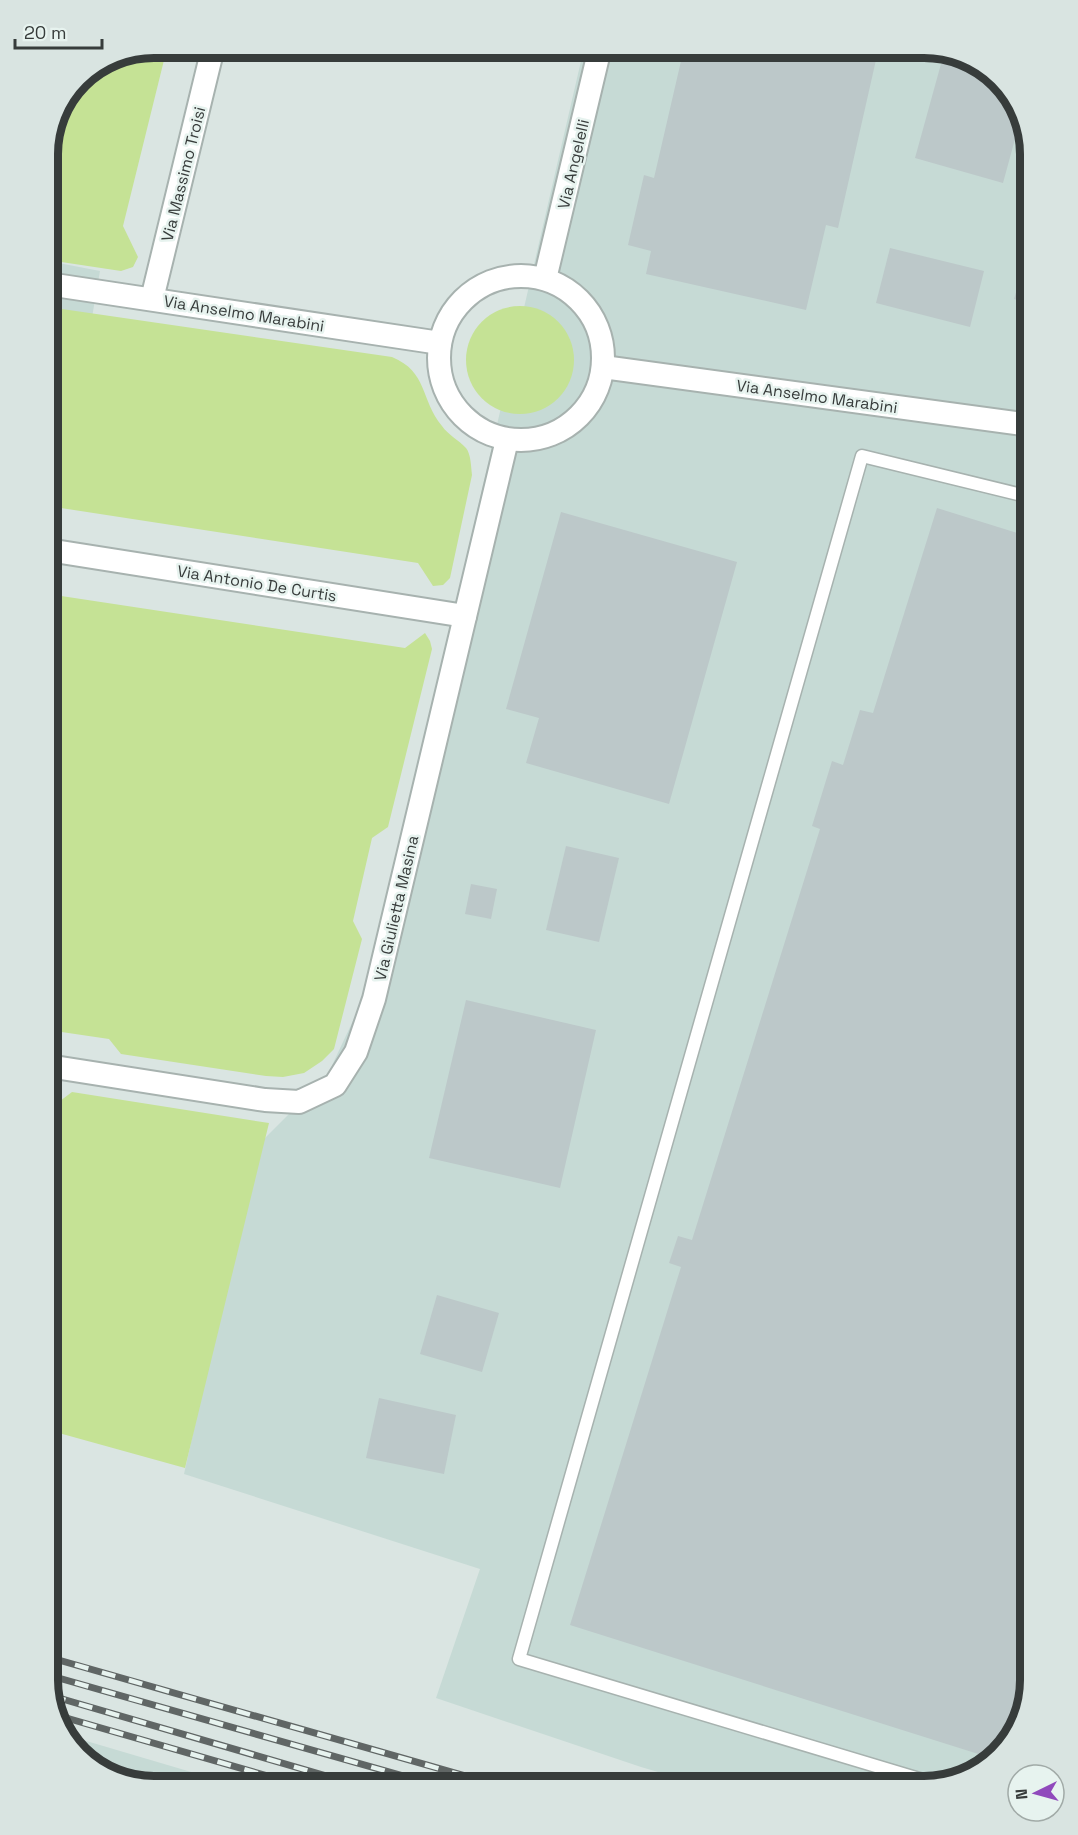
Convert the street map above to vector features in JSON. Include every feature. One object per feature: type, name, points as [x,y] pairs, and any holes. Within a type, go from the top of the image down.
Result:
[{"type":"street","name":"Via Massimo Troisi","points":[[152,299],[211,58]]},
{"type":"street","name":"Via Angelelli","points":[[545,279],[597,59]]},
{"type":"street","points":[[519,276],[545,279],[567,290],[585,306],[600,333],[603,367],[598,390],[582,415],[561,431],[533,440],[507,440],[481,431],[457,410],[445,391],[439,365],[440,343],[452,314],[470,294],[494,280],[519,276]]},
{"type":"street","name":"Via Anselmo Marabini","points":[[59,286],[440,343]]},
{"type":"street","name":"Via Anselmo Marabini","points":[[603,367],[1019,424]]},
{"type":"street","name":"Via Giulietta Masina","points":[[58,1068],[265,1101],[299,1102],[335,1085],[356,1052],[374,999],[507,440]]},
{"type":"street","name":"Via Antonio De Curtis","points":[[59,552],[465,616]]},
{"type":"lane","points":[[909,1776],[519,1659],[862,456],[1019,494]]},
{"type":"shaded area","points":[[582,59],[930,59],[942,60],[966,68],[987,82],[1010,112],[1018,136],[1019,155],[1019,1693],[1010,1723],[996,1744],[966,1767],[936,1776],[672,1776],[436,1698],[480,1569],[184,1474],[257,1146],[327,1076],[375,974],[411,797]]},
{"type":"shaded area","points":[[59,263],[100,271],[59,510]]},
{"type":"shaded area","points":[[78,1739],[205,1776],[136,1775],[112,1767],[91,1753]]},
{"type":"green space","points":[[165,58],[123,226],[138,257],[133,267],[121,271],[59,262],[59,148],[62,130],[68,112],[91,82],[107,71],[124,64],[142,59]]},
{"type":"green space","points":[[520,306],[541,310],[558,322],[570,339],[574,360],[570,381],[558,398],[541,410],[520,414],[499,410],[482,398],[470,381],[466,360],[470,339],[482,322],[499,310]]},
{"type":"green space","points":[[62,309],[392,357],[404,363],[418,378],[442,426],[466,448],[470,457],[472,475],[450,578],[443,585],[433,586],[418,563],[59,508],[59,321]]},
{"type":"green space","points":[[59,596],[405,648],[425,633],[432,649],[388,827],[372,838],[353,921],[362,939],[334,1049],[322,1061],[304,1073],[283,1077],[121,1054],[109,1039],[58,1032]]},
{"type":"green space","points":[[72,1092],[269,1123],[185,1468],[58,1433],[58,1102]]},
{"type":"building","points":[[682,59],[876,59],[838,228],[826,225],[806,310],[646,274],[651,251],[628,245],[644,175],[654,178]]},
{"type":"building","points":[[942,60],[966,68],[987,82],[1010,112],[1017,132],[1003,183],[915,158]]},
{"type":"building","points":[[890,248],[984,271],[970,327],[876,303]]},
{"type":"building","points":[[1019,282],[1019,301],[1014,299]]},
{"type":"building","points":[[937,508],[1019,534],[1019,1693],[1010,1723],[996,1744],[983,1756],[570,1625],[681,1267],[669,1263],[678,1236],[692,1240],[820,829],[812,826],[832,761],[843,765],[860,710],[873,713]]},
{"type":"building","points":[[561,512],[737,562],[669,804],[526,763],[539,718],[506,709]]},
{"type":"building","points":[[566,846],[619,858],[599,942],[546,930]]},
{"type":"building","points":[[471,884],[497,889],[491,919],[465,914]]},
{"type":"building","points":[[466,1000],[596,1030],[560,1188],[429,1158]]},
{"type":"building","points":[[437,1295],[499,1313],[482,1372],[420,1354]]},
{"type":"building","points":[[379,1398],[456,1415],[444,1474],[366,1458]]},
{"type":"railway","points":[[58,1660],[465,1776]]},
{"type":"railway","points":[[58,1678],[403,1776]]},
{"type":"railway","points":[[60,1698],[326,1776]]},
{"type":"railway","points":[[66,1718],[268,1776]]}]
